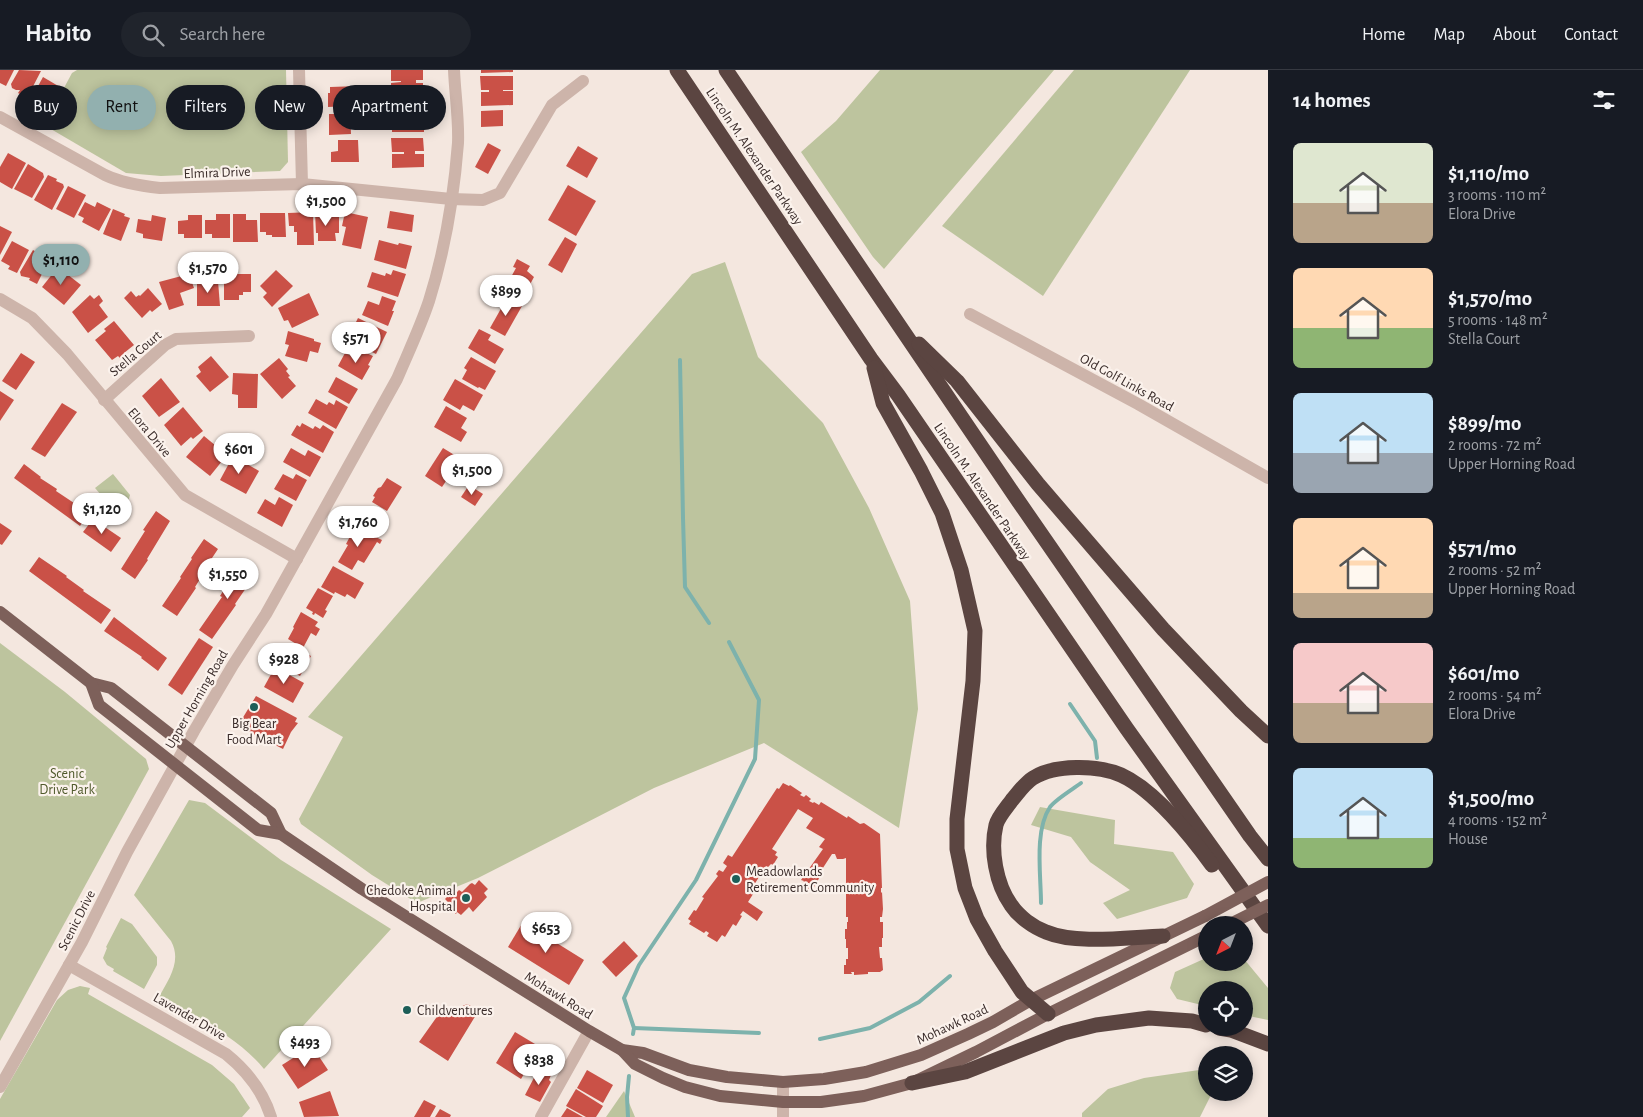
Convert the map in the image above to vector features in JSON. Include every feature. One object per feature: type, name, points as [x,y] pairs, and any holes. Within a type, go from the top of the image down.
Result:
[{"type":"highway","name":"Lincoln M. Alexander Parkway","points":[[677,70],[871,359],[904,403],[1127,729],[1268,926]]},
{"type":"highway","name":"Lincoln M. Alexander Parkway","points":[[726,70],[894,320],[1250,836],[1268,859]]},
{"type":"highway","points":[[894,320],[957,381],[1038,484],[1163,630],[1241,711],[1268,736]]},
{"type":"highway","points":[[871,359],[883,403],[942,513],[961,570],[975,631],[973,681],[957,820],[957,849],[965,888],[977,919],[1022,992],[1048,1014]]},
{"type":"highway","points":[[1163,936],[1100,940],[1070,938],[1047,932],[1025,920],[1011,906],[1000,885],[995,862],[996,823],[1008,805],[1033,778],[1052,770],[1100,769],[1121,775],[1142,788],[1169,813],[1205,855],[1255,922],[1268,931]]},
{"type":"highway","points":[[1250,836],[1268,848]]},
{"type":"highway","points":[[912,1083],[965,1072],[1064,1033],[1096,1025],[1149,1018],[1198,1022]]},
{"type":"highway","points":[[1247,1036],[1268,1044]]},
{"type":"main road","points":[[0,612],[90,682]]},
{"type":"main road","name":"Mohawk Road","points":[[90,682],[111,688],[271,813],[281,834]]},
{"type":"main road","name":"Mohawk Road","points":[[90,682],[100,705],[258,830],[281,834],[384,903],[589,1032],[622,1050],[635,1064],[685,1087],[720,1096],[783,1102],[821,1102],[864,1096],[912,1083],[1198,940]]},
{"type":"main road","name":"Mohawk Road","points":[[622,1050],[643,1053],[677,1066],[727,1077],[783,1082],[824,1079],[866,1072],[921,1055],[993,1022],[1031,1000],[1205,916],[1268,882]]},
{"type":"main road","points":[[1246,916],[1268,905]]},
{"type":"street","points":[[299,70],[302,184]]},
{"type":"street","name":"Upper Horning Road","points":[[175,765],[297,559],[397,379],[417,334],[429,301],[439,263],[451,198],[458,141],[454,70]]},
{"type":"street","points":[[451,198],[482,200],[500,193],[552,105],[583,81]]},
{"type":"street","name":"Elmira Drive","points":[[0,117],[104,175],[114,180],[137,186],[160,188],[302,184],[451,198]]},
{"type":"street","name":"Elora Drive","points":[[0,299],[32,318],[66,354],[185,495],[297,559]]},
{"type":"street","name":"Old Golf Links Road","points":[[970,314],[1268,478]]},
{"type":"street","name":"Stella Court","points":[[104,400],[165,345],[176,338],[249,336]]},
{"type":"street","name":"Scenic Drive","points":[[0,1088],[90,927],[127,852],[175,765]]},
{"type":"street","name":"Lavender Drive","points":[[69,965],[226,1054],[252,1080],[264,1100],[271,1117]]},
{"type":"street","points":[[541,1117],[589,1032]]},
{"type":"street","points":[[783,1082],[784,1117]]},
{"type":"green space","points":[[77,70],[286,70],[286,85],[255,85],[255,130],[287,130],[288,162],[280,171],[161,176],[126,173],[53,130],[77,130],[77,85],[66,85],[72,73]]},
{"type":"green space","points":[[880,70],[1054,70],[884,269],[873,257],[801,152],[836,121]]},
{"type":"green space","points":[[1074,70],[1190,70],[1043,296],[942,226]]},
{"type":"green space","points":[[725,262],[758,357],[823,423],[869,508],[910,601],[918,709],[899,828],[764,743],[654,788],[478,878],[417,903],[372,875],[301,824],[299,819],[343,737],[308,717],[692,274]]},
{"type":"green space","points":[[113,474],[130,495],[125,513],[120,517],[95,488]]},
{"type":"green space","name":"Scenic Drive Park","points":[[0,643],[65,692],[146,759],[149,769],[0,1041]]},
{"type":"green space","points":[[189,800],[205,803],[281,860],[391,929],[264,1069],[242,1047],[216,1028],[159,997],[173,970],[175,963],[174,948],[171,941],[134,895]]},
{"type":"green space","points":[[1040,807],[1115,820],[1114,844],[1173,852],[1194,884],[1187,898],[1117,919],[1103,903],[1130,890],[1090,862],[1071,837],[1031,825]]},
{"type":"green space","points":[[121,918],[132,924],[157,957],[157,965],[144,989],[113,971],[114,969],[107,965],[103,958],[106,947]]},
{"type":"green space","points":[[1198,962],[1198,971],[1253,970],[1268,988],[1268,1020],[1253,1017],[1253,981],[1198,981],[1198,1004],[1177,999],[1170,988],[1175,972]]},
{"type":"green space","points":[[80,986],[90,988],[88,994],[212,1065],[234,1084],[250,1108],[242,1117],[0,1117],[0,1099],[57,1000],[68,990]]},
{"type":"green space","points":[[1198,1070],[1198,1101],[1208,1101],[1200,1117],[1082,1117],[1082,1113],[1108,1089],[1144,1078]]},
{"type":"green space","points":[[624,1091],[635,1117],[606,1117]]},
{"type":"building","points":[[0,70],[14,70],[6,86],[0,83]]},
{"type":"building","points":[[19,70],[41,71],[34,85],[15,85],[15,90],[12,88],[11,84]]},
{"type":"building","points":[[391,70],[423,70],[423,80],[416,80],[416,83],[423,83],[423,85],[391,85],[391,83],[401,81],[391,81]]},
{"type":"building","points":[[481,70],[513,70],[513,72],[481,73]]},
{"type":"building","points":[[480,76],[513,76],[513,90],[503,91],[513,91],[513,105],[481,106],[481,92],[489,92],[489,90],[481,90]]},
{"type":"building","points":[[43,77],[57,85],[39,85]]},
{"type":"building","points":[[330,87],[333,87],[333,107],[328,107],[328,93],[330,93]]},
{"type":"building","points":[[503,110],[503,126],[481,127],[481,111]]},
{"type":"building","points":[[329,114],[333,114],[333,130],[351,130],[351,134],[329,135]]},
{"type":"building","points":[[392,130],[424,130],[424,132],[392,132]]},
{"type":"building","points":[[391,138],[423,138],[424,151],[415,151],[415,154],[424,154],[424,167],[392,168],[392,154],[404,154],[404,152],[392,152]]},
{"type":"building","points":[[338,140],[358,140],[359,162],[331,162],[331,152],[338,151]]},
{"type":"building","points":[[488,143],[501,150],[488,174],[475,167]]},
{"type":"building","points":[[578,146],[598,158],[587,178],[566,166]]},
{"type":"building","points":[[8,153],[26,163],[12,189],[0,182],[0,167]]},
{"type":"building","points":[[28,164],[43,173],[44,177],[32,198],[14,189]]},
{"type":"building","points":[[48,175],[57,179],[56,181],[63,184],[64,187],[52,210],[34,200]]},
{"type":"building","points":[[568,185],[596,201],[576,236],[548,220]]},
{"type":"building","points":[[68,186],[86,195],[74,218],[56,209]]},
{"type":"building","points":[[85,202],[95,207],[97,202],[111,209],[99,231],[82,222],[84,218],[78,215]]},
{"type":"building","points":[[113,209],[130,218],[121,241],[103,234]]},
{"type":"building","points":[[326,211],[326,217],[339,217],[339,233],[335,233],[336,241],[318,241],[315,212]]},
{"type":"building","points":[[390,211],[414,215],[412,232],[387,228]]},
{"type":"building","points":[[313,212],[314,245],[297,245],[297,232],[294,232],[294,226],[289,226],[288,213]]},
{"type":"building","points":[[345,212],[368,217],[361,249],[342,245],[346,227],[342,226]]},
{"type":"building","points":[[260,213],[285,213],[286,237],[272,237],[272,235],[266,235],[266,232],[260,232]]},
{"type":"building","points":[[216,214],[230,214],[230,238],[212,238],[212,234],[205,234],[205,220],[216,220]]},
{"type":"building","points":[[233,214],[246,214],[246,220],[257,220],[258,242],[233,242]]},
{"type":"building","points":[[152,215],[166,218],[162,241],[143,238],[143,234],[136,232],[138,219],[151,221]]},
{"type":"building","points":[[188,215],[202,215],[202,238],[184,238],[184,234],[178,234],[178,221],[188,220]]},
{"type":"building","points":[[0,226],[12,232],[0,255]]},
{"type":"building","points":[[565,237],[577,244],[562,273],[548,265]]},
{"type":"building","points":[[379,240],[398,245],[399,243],[412,246],[406,269],[374,260]]},
{"type":"building","points":[[12,241],[29,250],[17,273],[8,269],[10,266],[1,261]]},
{"type":"building","points":[[33,250],[49,260],[37,284],[29,280],[30,278],[21,276],[20,272]]},
{"type":"building","points":[[517,259],[530,266],[527,271],[534,277],[526,292],[522,290],[518,296],[505,288],[516,268],[513,267]]},
{"type":"building","points":[[58,267],[81,285],[64,305],[42,287]]},
{"type":"building","points":[[276,270],[293,286],[272,307],[263,297],[267,293],[260,286]]},
{"type":"building","points":[[393,270],[406,274],[398,297],[367,287],[372,272],[385,276],[386,273],[391,275]]},
{"type":"building","points":[[189,274],[194,288],[180,293],[184,305],[169,310],[159,282]]},
{"type":"building","points":[[224,274],[251,274],[251,292],[243,292],[243,295],[239,295],[239,300],[224,300]]},
{"type":"building","points":[[197,281],[218,281],[220,306],[197,306]]},
{"type":"building","points":[[148,288],[162,304],[152,312],[150,310],[142,318],[124,298],[131,291],[136,297],[140,296]]},
{"type":"building","points":[[309,293],[319,315],[292,328],[288,320],[284,321],[278,308]]},
{"type":"building","points":[[90,295],[94,299],[99,295],[103,301],[99,305],[108,317],[88,333],[72,312]]},
{"type":"building","points":[[382,296],[396,301],[388,326],[362,315],[368,301],[379,305]]},
{"type":"building","points":[[507,298],[522,306],[505,336],[490,328]]},
{"type":"building","points":[[358,318],[387,332],[376,354],[347,340]]},
{"type":"building","points":[[114,321],[134,345],[124,353],[127,356],[122,360],[118,356],[112,360],[95,340]]},
{"type":"building","points":[[479,329],[491,335],[488,340],[504,349],[495,364],[468,348]]},
{"type":"building","points":[[288,331],[321,343],[318,353],[310,351],[307,362],[285,356],[289,345],[285,344]]},
{"type":"building","points":[[360,350],[373,356],[362,380],[338,366],[345,353],[356,358]]},
{"type":"building","points":[[21,353],[35,362],[16,390],[2,381]]},
{"type":"building","points":[[211,356],[229,377],[210,392],[196,376],[201,372],[198,367]]},
{"type":"building","points":[[471,357],[496,371],[485,390],[462,379],[467,370],[464,368]]},
{"type":"building","points":[[279,358],[288,369],[286,371],[290,376],[288,377],[296,386],[282,399],[260,374]]},
{"type":"building","points":[[233,373],[258,374],[257,408],[238,408],[238,395],[232,394]]},
{"type":"building","points":[[336,377],[358,389],[349,404],[328,392]]},
{"type":"building","points":[[161,378],[180,402],[159,417],[142,396]]},
{"type":"building","points":[[455,379],[483,395],[474,411],[463,405],[460,410],[443,400]]},
{"type":"building","points":[[0,391],[14,400],[0,421]]},
{"type":"building","points":[[316,399],[327,405],[329,402],[334,405],[336,400],[348,407],[336,429],[308,413]]},
{"type":"building","points":[[62,403],[77,412],[45,457],[31,449]]},
{"type":"building","points":[[446,406],[467,418],[461,428],[467,432],[461,442],[434,427]]},
{"type":"building","points":[[183,407],[203,431],[193,439],[191,437],[181,446],[164,425]]},
{"type":"building","points":[[302,423],[313,429],[315,426],[320,429],[323,425],[334,432],[323,453],[291,435],[297,425],[300,427]]},
{"type":"building","points":[[204,436],[227,455],[210,476],[186,457]]},
{"type":"building","points":[[291,448],[305,456],[308,450],[321,457],[310,477],[283,462]]},
{"type":"building","points":[[443,448],[461,459],[442,487],[425,476]]},
{"type":"building","points":[[233,456],[259,471],[246,494],[220,480]]},
{"type":"building","points":[[24,464],[57,489],[56,491],[89,513],[80,526],[14,478]]},
{"type":"building","points":[[283,474],[293,479],[296,474],[307,480],[296,501],[274,489]]},
{"type":"building","points":[[387,478],[402,487],[387,511],[372,502],[378,488],[381,487]]},
{"type":"building","points":[[469,485],[483,494],[475,506],[461,497]]},
{"type":"building","points":[[279,497],[293,505],[282,527],[257,513],[265,499],[275,505]]},
{"type":"building","points":[[156,511],[170,521],[135,579],[121,569]]},
{"type":"building","points":[[93,519],[121,538],[111,552],[83,532]]},
{"type":"building","points":[[0,523],[12,531],[2,545],[0,544]]},
{"type":"building","points":[[355,527],[382,540],[380,544],[377,542],[364,563],[358,560],[352,570],[338,562],[348,545],[346,544]]},
{"type":"building","points":[[204,539],[218,549],[206,567],[196,588],[177,616],[162,606]]},
{"type":"building","points":[[39,557],[111,610],[101,624],[29,571]]},
{"type":"building","points":[[242,561],[256,570],[244,587],[246,588],[236,605],[212,639],[199,630],[222,597],[220,596]]},
{"type":"building","points":[[333,566],[364,583],[355,599],[347,594],[345,597],[335,592],[334,594],[321,587]]},
{"type":"building","points":[[318,588],[333,596],[323,618],[315,613],[314,615],[312,614],[313,612],[306,608]]},
{"type":"building","points":[[301,612],[318,622],[315,626],[320,629],[316,636],[311,633],[303,648],[288,639]]},
{"type":"building","points":[[114,617],[167,658],[158,671],[142,657],[104,631]]},
{"type":"building","points":[[199,638],[213,647],[182,695],[168,685]]},
{"type":"building","points":[[286,643],[311,656],[300,676],[275,663]]},
{"type":"building","points":[[275,667],[304,683],[293,703],[264,687]]},
{"type":"building","points":[[256,696],[297,718],[295,722],[298,723],[291,732],[283,749],[242,728],[243,726],[239,724]]},
{"type":"building","name":"Meadowlands Retirement Community","points":[[783,783],[802,793],[800,795],[804,797],[806,795],[811,799],[809,801],[819,805],[821,802],[847,818],[848,816],[860,824],[864,823],[880,834],[883,909],[880,922],[883,922],[883,938],[882,947],[879,947],[883,970],[880,972],[854,975],[854,972],[851,972],[852,974],[844,974],[844,965],[846,965],[846,959],[848,959],[848,948],[846,948],[845,939],[845,929],[847,929],[848,922],[848,917],[846,917],[846,894],[848,894],[848,887],[846,887],[846,858],[837,859],[835,854],[832,854],[819,874],[821,875],[814,887],[810,891],[801,886],[804,881],[801,880],[823,849],[819,847],[825,839],[806,828],[813,818],[798,809],[772,849],[777,852],[775,855],[778,857],[773,865],[766,866],[752,888],[755,891],[748,902],[763,912],[757,921],[743,911],[736,926],[733,924],[725,937],[722,935],[717,942],[707,936],[709,933],[706,931],[704,933],[689,924],[691,921],[688,919],[694,910],[696,911],[704,898],[702,897],[718,876],[716,874],[719,870],[723,872],[727,866],[723,863],[728,855],[732,857],[777,788],[779,789]]},
{"type":"building","name":"Chedoke Animal Hospital","points":[[479,880],[488,889],[484,893],[487,897],[473,912],[469,907],[461,915],[457,912],[456,914],[447,906],[450,904],[445,899],[453,891],[456,893],[459,890],[462,892],[470,884],[475,885]]},
{"type":"building","points":[[523,922],[584,960],[569,985],[508,947]]},
{"type":"building","points":[[624,941],[638,956],[616,977],[602,962]]},
{"type":"building","points":[[467,1004],[479,1010],[448,1061],[419,1042],[441,1011],[445,1014]]},
{"type":"building","points":[[515,1032],[540,1047],[521,1079],[496,1063]]},
{"type":"building","points":[[312,1046],[328,1070],[298,1089],[282,1065]]},
{"type":"building","points":[[538,1070],[551,1075],[549,1080],[551,1082],[540,1102],[525,1095]]},
{"type":"building","points":[[587,1070],[613,1085],[603,1103],[577,1088]]},
{"type":"building","points":[[576,1089],[603,1106],[596,1117],[586,1117],[566,1106]]},
{"type":"building","points":[[330,1091],[339,1116],[304,1117],[299,1102]]},
{"type":"building","points":[[424,1100],[436,1106],[430,1117],[414,1117]]},
{"type":"building","points":[[567,1108],[583,1117],[561,1117]]},
{"type":"building","points":[[440,1109],[451,1115],[450,1117],[435,1117]]},
{"type":"waterway","points":[[680,360],[685,587],[709,623]]},
{"type":"waterway","points":[[633,1034],[634,1028],[624,998],[639,965],[696,880],[755,759],[759,700],[729,642]]},
{"type":"waterway","points":[[1070,704],[1095,741],[1097,758]]},
{"type":"waterway","points":[[1041,903],[1040,841],[1045,817],[1050,807],[1060,797],[1081,783]]},
{"type":"waterway","points":[[820,1039],[870,1028],[919,1002],[950,976]]},
{"type":"waterway","points":[[634,1028],[759,1033]]},
{"type":"waterway","points":[[628,1117],[629,1076]]},
{"type":"place","name":"Big Bear Food Mart","points":[[254,707]]},
{"type":"place","name":"Meadowlands Retirement Community","points":[[736,879]]},
{"type":"place","name":"Chedoke Animal Hospital","points":[[466,898]]},
{"type":"place","name":"Childventures","points":[[407,1010]]}]
